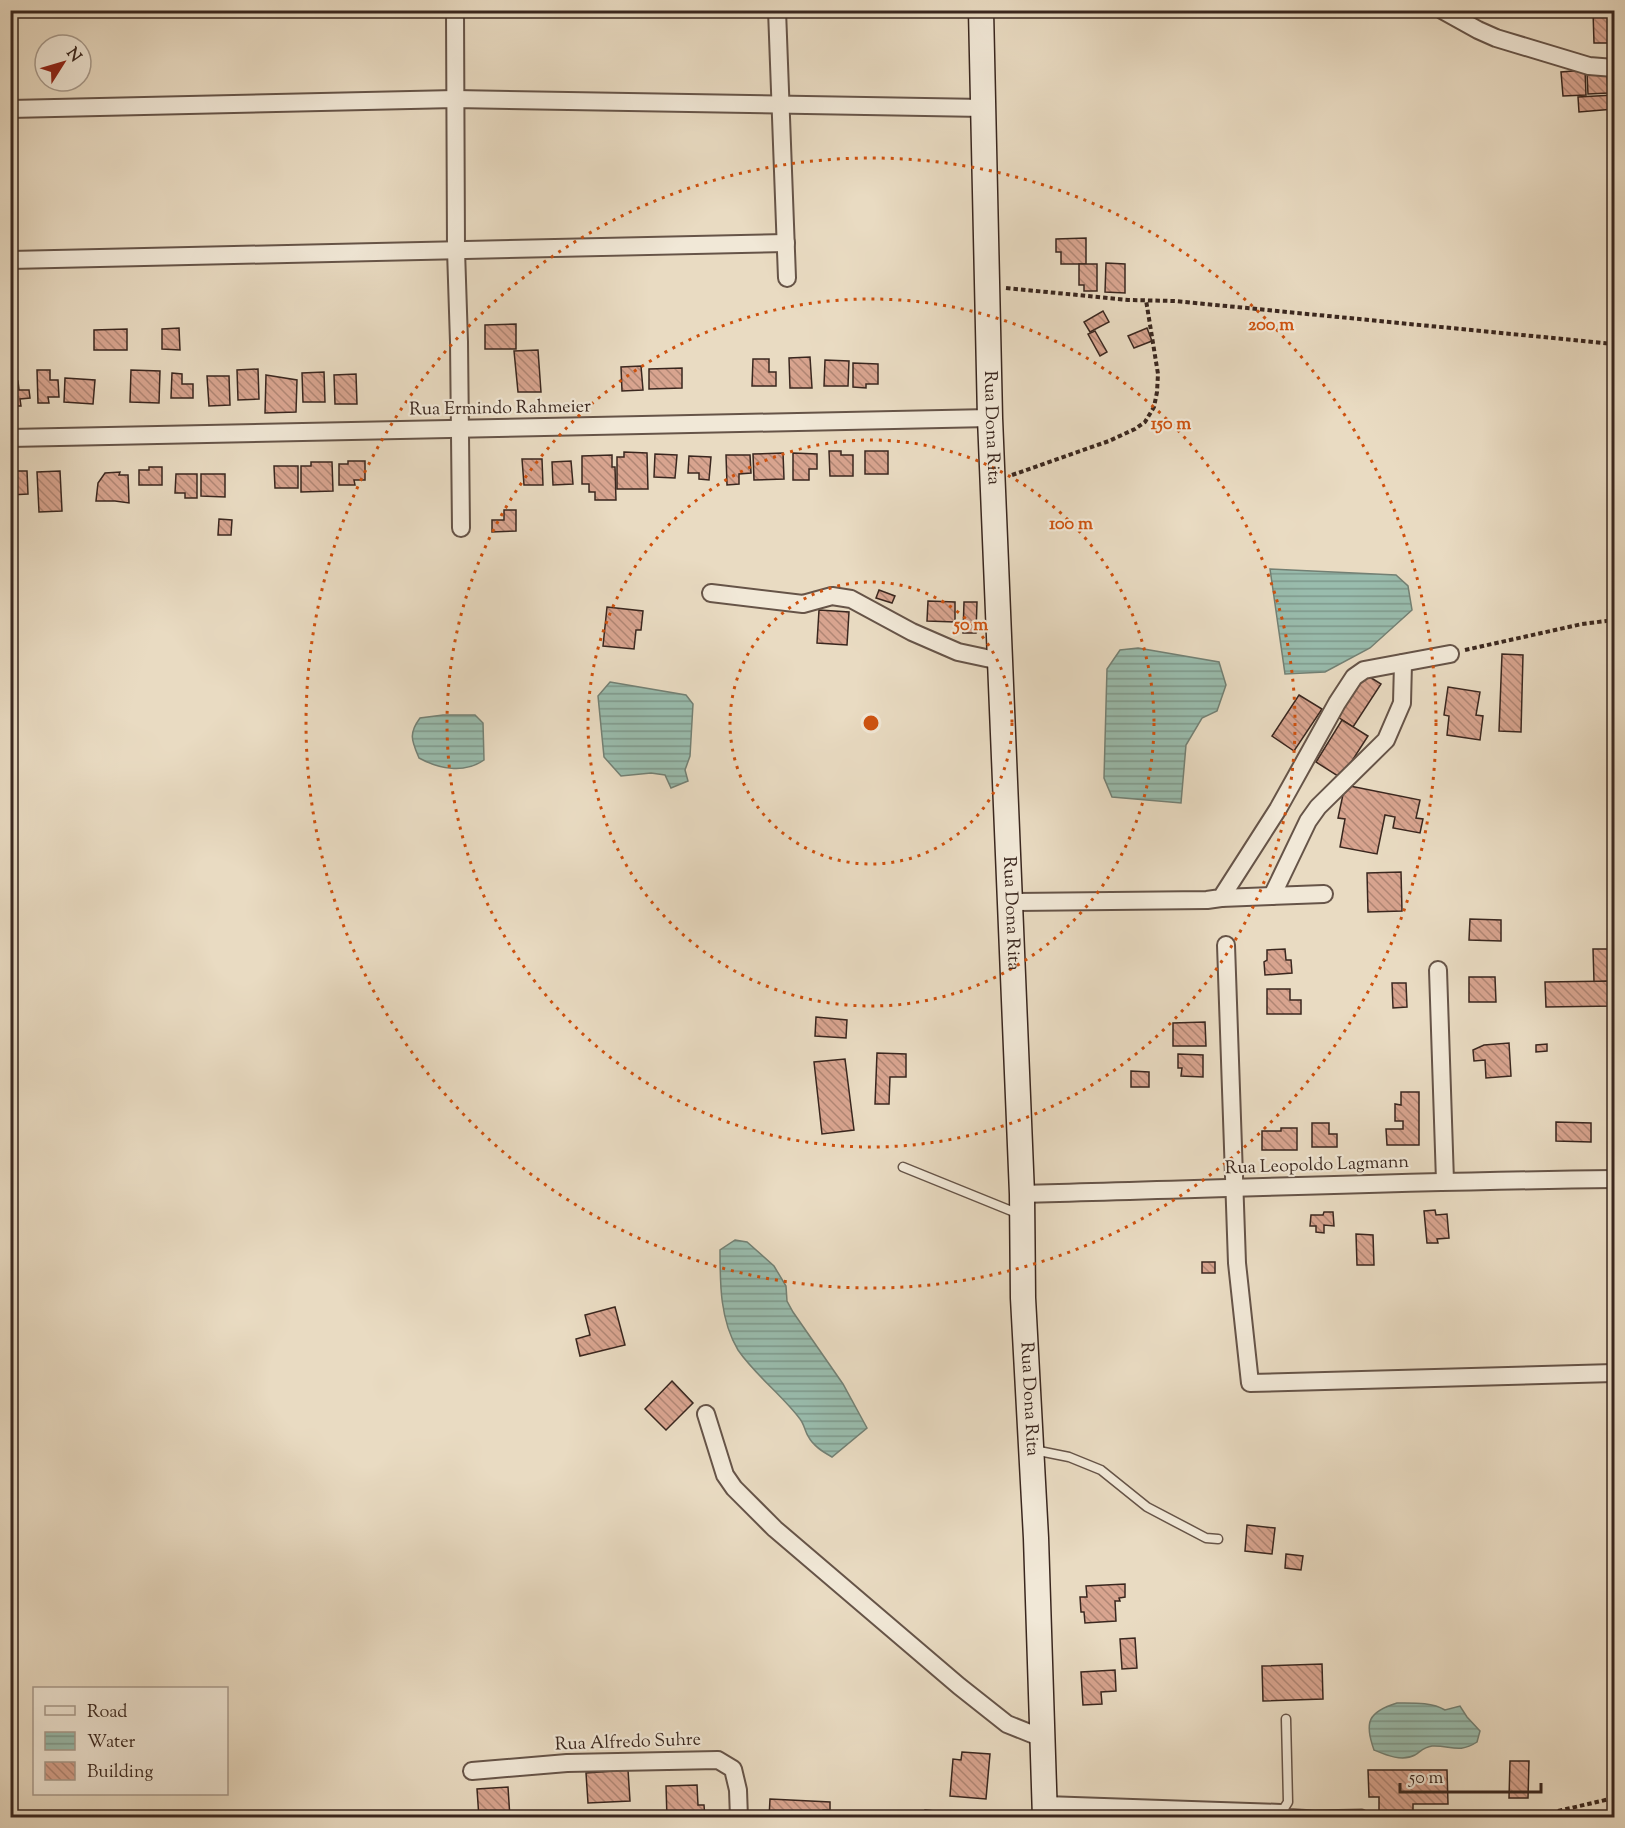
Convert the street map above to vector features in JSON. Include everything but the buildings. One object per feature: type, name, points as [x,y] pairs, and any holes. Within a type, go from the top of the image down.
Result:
[{"type":"main road","name":"Rua Dona Rita","points":[[981,10],[990,418],[1045,1811]]},
{"type":"street","points":[[455,10],[461,528]]},
{"type":"street","points":[[777,10],[787,278]]},
{"type":"street","points":[[1442,10],[1496,38],[1589,66],[1614,68]]},
{"type":"street","points":[[10,109],[455,99],[984,108]]},
{"type":"street","points":[[10,260],[786,243]]},
{"type":"street","name":"Rua Ermindo Rahmeier","points":[[10,438],[990,418]]},
{"type":"street","points":[[711,593],[803,604],[832,596],[851,599],[912,632],[958,652],[1000,662]]},
{"type":"street","points":[[1221,898],[1278,809],[1354,677],[1364,670],[1450,654]]},
{"type":"street","points":[[1272,896],[1308,821],[1323,799],[1386,740],[1402,703],[1403,663]]},
{"type":"street","points":[[1010,902],[1208,900],[1324,894]]},
{"type":"street","points":[[1226,945],[1237,1263],[1250,1383],[1614,1373]]},
{"type":"street","points":[[1438,970],[1445,1180]]},
{"type":"street","name":"Rua Leopoldo Lagmann","points":[[1022,1205],[1236,1189],[1445,1180],[1614,1179]]},
{"type":"street","points":[[706,1414],[725,1475],[734,1488],[775,1529],[1007,1725],[1042,1738]]},
{"type":"street","name":"Rua Alfredo Suhre","points":[[472,1771],[567,1763],[718,1760],[734,1769],[740,1818]]},
{"type":"street","points":[[1045,1811],[1281,1813]]},
{"type":"lane","points":[[903,1167],[1022,1205]]},
{"type":"lane","points":[[1031,1449],[1069,1457],[1101,1470],[1147,1507],[1206,1538],[1218,1539]]},
{"type":"lane","points":[[1286,1719],[1288,1802],[1281,1813],[1362,1814]]},
{"type":"path","points":[[987,286],[1174,301],[1614,344]]},
{"type":"path","points":[[993,482],[1109,441],[1145,422],[1154,407],[1158,374],[1146,300]]},
{"type":"path","points":[[1450,654],[1582,624],[1614,620]]},
{"type":"path","points":[[1558,1811],[1614,1798]]},
{"type":"water","points":[[1270,569],[1396,575],[1408,586],[1412,610],[1370,648],[1325,672],[1285,674]]},
{"type":"water","points":[[1138,648],[1219,662],[1226,685],[1217,711],[1202,718],[1186,745],[1181,803],[1112,797],[1104,778],[1107,669],[1120,650]]},
{"type":"water","points":[[610,682],[686,695],[693,704],[690,756],[685,770],[688,781],[671,788],[665,775],[651,773],[621,776],[604,757],[598,696]]},
{"type":"water","points":[[475,715],[483,723],[484,760],[468,767],[452,768],[435,765],[419,758],[412,738],[416,724],[420,718]]},
{"type":"water","points":[[735,1240],[747,1242],[774,1266],[786,1286],[787,1301],[793,1312],[843,1384],[867,1428],[832,1457],[813,1443],[800,1419],[745,1359],[732,1338],[722,1302],[720,1250]]},
{"type":"water","points":[[1397,1703],[1428,1704],[1445,1710],[1460,1706],[1480,1731],[1477,1742],[1465,1748],[1429,1747],[1405,1758],[1374,1750],[1369,1732],[1371,1719],[1380,1710]]}]
